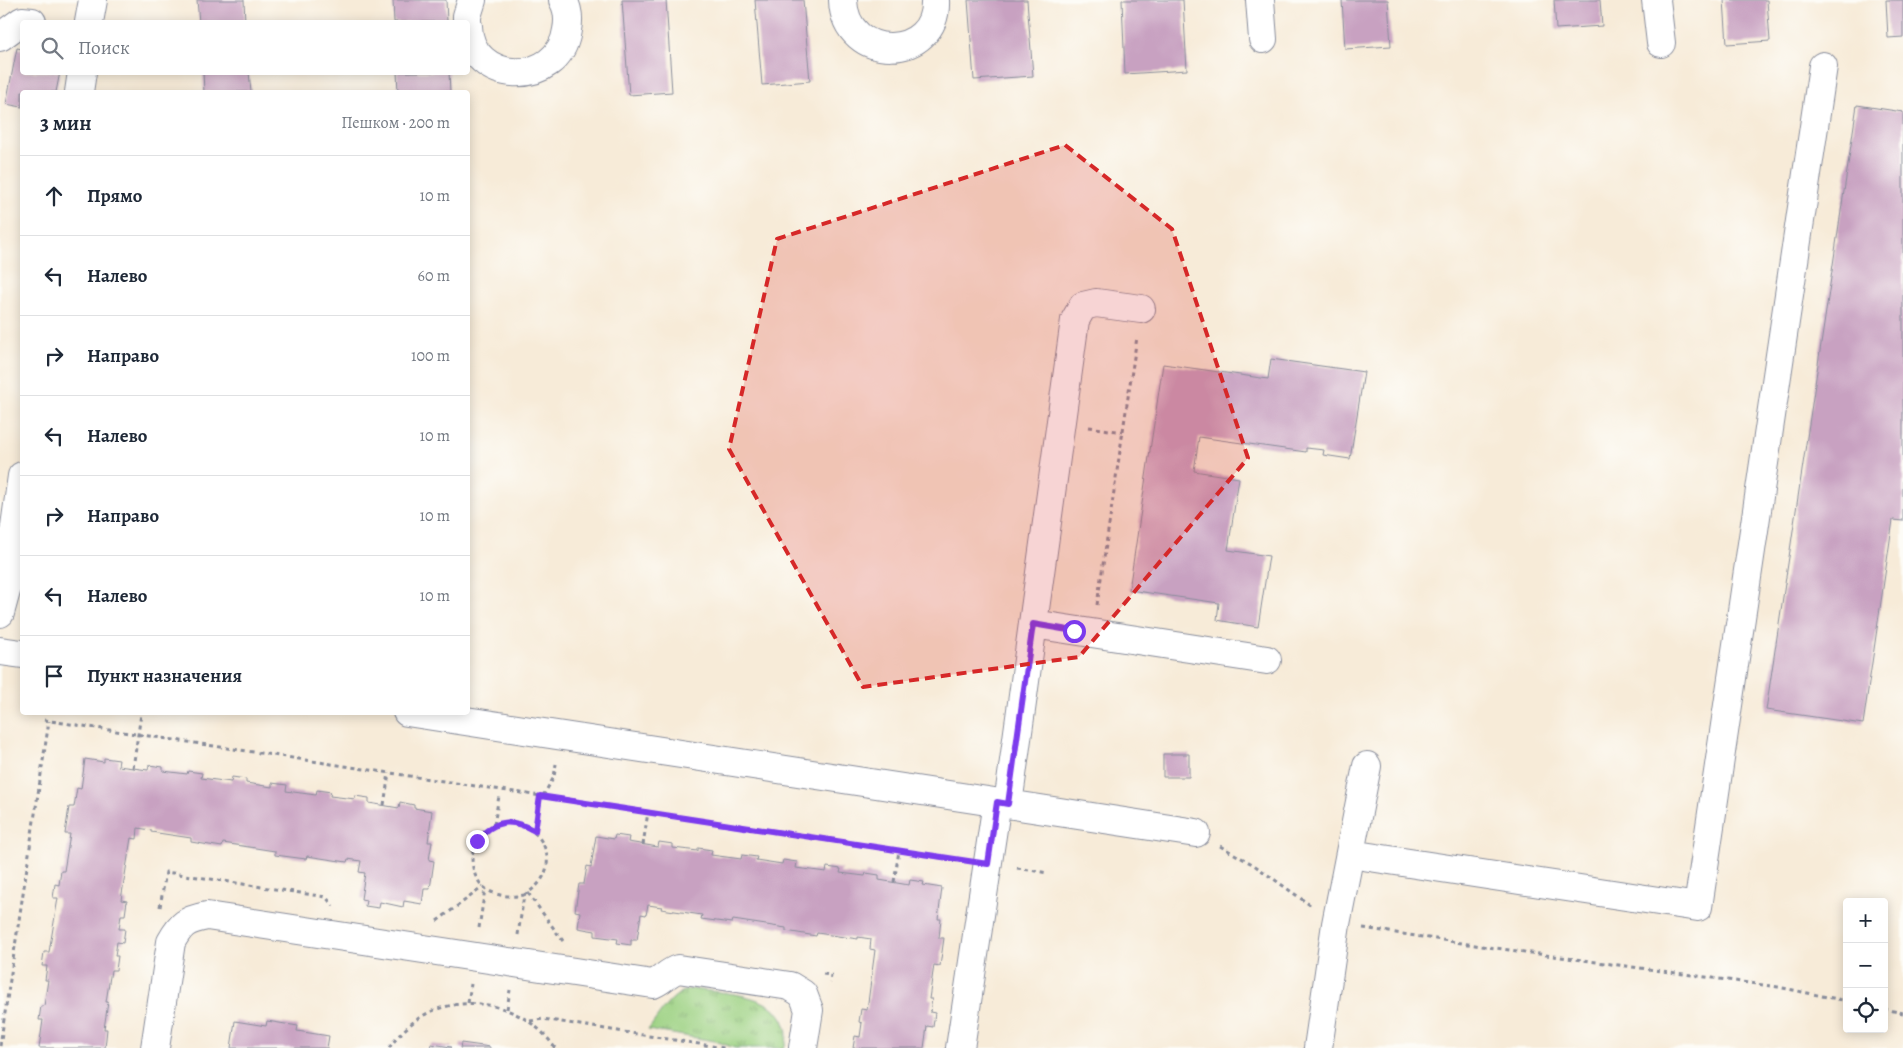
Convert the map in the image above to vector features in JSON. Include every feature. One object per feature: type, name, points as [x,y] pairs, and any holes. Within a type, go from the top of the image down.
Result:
[{"type":"street","points":[[90,20],[92,0]]},
{"type":"street","points":[[467,20],[472,0]]},
{"type":"street","points":[[470,38],[474,48],[484,61],[498,70],[515,73],[532,72],[547,64],[559,52],[566,38],[568,21],[563,0]]},
{"type":"street","points":[[843,0],[846,17],[853,31],[866,42],[881,47],[897,47],[912,42],[924,32],[933,18],[935,0]]},
{"type":"street","points":[[1260,0],[1263,38]]},
{"type":"street","points":[[1656,0],[1661,43]]},
{"type":"street","points":[[0,37],[20,22]]},
{"type":"street","points":[[1350,854],[1698,907],[1823,66]]},
{"type":"street","points":[[79,90],[82,75]]},
{"type":"street","points":[[960,1048],[988,864],[1003,803],[1033,624],[1075,320],[1083,306],[1096,303],[1141,309]]},
{"type":"street","points":[[0,613],[6,591],[20,490]]},
{"type":"street","points":[[1033,624],[1267,660]]},
{"type":"street","points":[[0,651],[20,654]]},
{"type":"street","points":[[427,715],[1196,833]]},
{"type":"street","points":[[1318,1048],[1336,924],[1367,766]]},
{"type":"street","points":[[155,1048],[172,942],[178,928],[191,919],[207,916],[653,984],[662,980],[669,972],[678,969],[790,986],[803,994],[808,1010],[803,1048]]},
{"type":"path","points":[[1092,633],[1141,309]]},
{"type":"path","points":[[133,768],[141,715]]},
{"type":"path","points":[[44,720],[1048,873]]},
{"type":"path","points":[[0,1046],[49,721]]},
{"type":"path","points":[[384,805],[389,772]]},
{"type":"path","points":[[535,831],[541,796],[554,777]]},
{"type":"path","points":[[494,825],[499,796]]},
{"type":"path","points":[[643,845],[648,812]]},
{"type":"path","points":[[508,822],[522,824],[535,831],[542,841],[547,852],[548,864],[541,881],[528,893],[511,898],[497,896],[483,887],[476,877],[472,865],[472,853],[477,841],[484,832],[494,825],[508,822]]},
{"type":"path","points":[[1196,833],[1254,865],[1336,924],[1778,987],[1843,1000]]},
{"type":"path","points":[[894,882],[899,851]]},
{"type":"path","points":[[431,925],[483,887]]},
{"type":"path","points":[[528,893],[566,945]]},
{"type":"path","points":[[389,1048],[399,1034],[419,1018],[442,1008],[468,1003],[488,1004],[507,1009],[530,1021],[549,1038],[555,1048]]},
{"type":"path","points":[[1888,1010],[1903,1013]]},
{"type":"path","points":[[530,1021],[543,1019],[724,1048]]},
{"type":"highlighted area","points":[[1065,145],[1172,229],[1248,458],[1079,657],[863,687],[729,449],[777,239]]},
{"type":"green space","points":[[692,989],[745,996],[770,1006],[779,1014],[787,1031],[784,1048],[735,1048],[715,1041],[648,1030],[672,999],[678,994]]},
{"type":"building","points":[[197,0],[244,0],[245,20],[199,20]]},
{"type":"building","points":[[393,0],[446,0],[447,20],[394,20]]},
{"type":"building","points":[[622,0],[666,0],[672,92],[629,95]]},
{"type":"building","points":[[755,0],[803,0],[810,81],[762,85]]},
{"type":"building","points":[[968,0],[1027,0],[1033,76],[974,80]]},
{"type":"building","points":[[1122,0],[1183,0],[1187,70],[1125,74]]},
{"type":"building","points":[[1342,0],[1388,0],[1391,46],[1345,49]]},
{"type":"building","points":[[1554,0],[1600,0],[1602,26],[1556,29]]},
{"type":"building","points":[[1724,0],[1767,0],[1770,41],[1727,44]]},
{"type":"building","points":[[1886,0],[1903,0],[1903,37],[1888,38]]},
{"type":"building","points":[[17,48],[20,49],[20,75],[59,75],[56,90],[20,90],[20,107],[6,104]]},
{"type":"building","points":[[203,75],[249,75],[251,90],[204,90]]},
{"type":"building","points":[[397,75],[449,75],[450,90],[398,90]]},
{"type":"building","points":[[1857,105],[1903,112],[1903,521],[1893,520],[1863,724],[1766,710]]},
{"type":"building","points":[[1271,359],[1364,372],[1350,459],[1323,455],[1324,450],[1306,448],[1306,452],[1199,437],[1194,471],[1239,478],[1228,550],[1269,556],[1258,627],[1217,620],[1219,603],[1129,590],[1163,364],[1268,379]]},
{"type":"building","points":[[1163,754],[1189,754],[1189,777],[1163,777]]},
{"type":"building","points":[[104,758],[119,760],[118,766],[148,770],[149,765],[163,767],[163,771],[187,774],[188,771],[202,773],[201,778],[231,782],[232,777],[246,779],[246,783],[272,787],[272,783],[287,785],[286,791],[316,795],[317,790],[331,792],[330,796],[355,799],[355,796],[369,798],[369,803],[399,808],[400,802],[414,805],[414,808],[432,811],[428,842],[432,842],[429,860],[434,861],[430,889],[424,889],[422,904],[404,901],[403,907],[380,902],[379,908],[365,906],[366,900],[361,899],[365,873],[359,872],[361,861],[348,859],[347,862],[307,856],[306,859],[275,855],[275,851],[223,843],[222,847],[191,842],[191,838],[151,832],[151,830],[138,828],[137,839],[131,838],[121,900],[127,901],[125,915],[121,915],[119,929],[125,929],[123,943],[117,942],[116,970],[111,970],[106,1002],[108,1002],[104,1029],[107,1029],[105,1048],[39,1048],[43,1020],[39,1020],[41,1006],[44,1006],[48,980],[45,980],[47,966],[42,966],[44,952],[49,952],[58,898],[53,898],[55,884],[59,885],[61,871],[64,871],[70,834],[65,834],[69,807],[74,807],[77,788],[81,789],[85,759],[104,762]]},
{"type":"building","points":[[615,835],[629,837],[628,842],[658,847],[659,842],[673,844],[673,848],[698,851],[698,848],[712,850],[711,855],[741,859],[742,855],[757,857],[756,860],[782,864],[783,860],[797,862],[796,868],[826,872],[827,867],[841,869],[840,873],[865,876],[866,873],[879,875],[879,880],[909,885],[910,880],[924,882],[923,885],[942,888],[938,919],[941,919],[939,938],[944,938],[940,966],[934,965],[929,999],[932,999],[930,1012],[935,1013],[933,1027],[927,1026],[924,1048],[853,1048],[855,1036],[860,1037],[862,1023],[859,1022],[861,1009],[867,1010],[875,950],[870,949],[871,939],[817,933],[816,936],[786,931],[786,928],[733,920],[732,923],[701,919],[702,915],[661,909],[662,907],[648,905],[646,915],[641,914],[637,940],[631,940],[631,945],[617,943],[618,939],[595,936],[595,931],[578,928],[580,912],[575,911],[579,884],[584,884],[587,866],[591,867],[596,836],[614,839]]},
{"type":"building","points":[[235,1021],[266,1026],[267,1021],[298,1026],[297,1031],[329,1036],[327,1048],[231,1048]]},
{"type":"building","points":[[461,1043],[490,1047],[490,1048],[460,1048]]},
{"type":"building","points":[[431,1044],[452,1047],[430,1048]]},
{"type":"route","points":[[477,841],[484,832],[494,825],[508,822],[522,824],[535,831],[540,796],[988,864],[997,802],[1008,804],[1033,624],[1074,631]]}]
